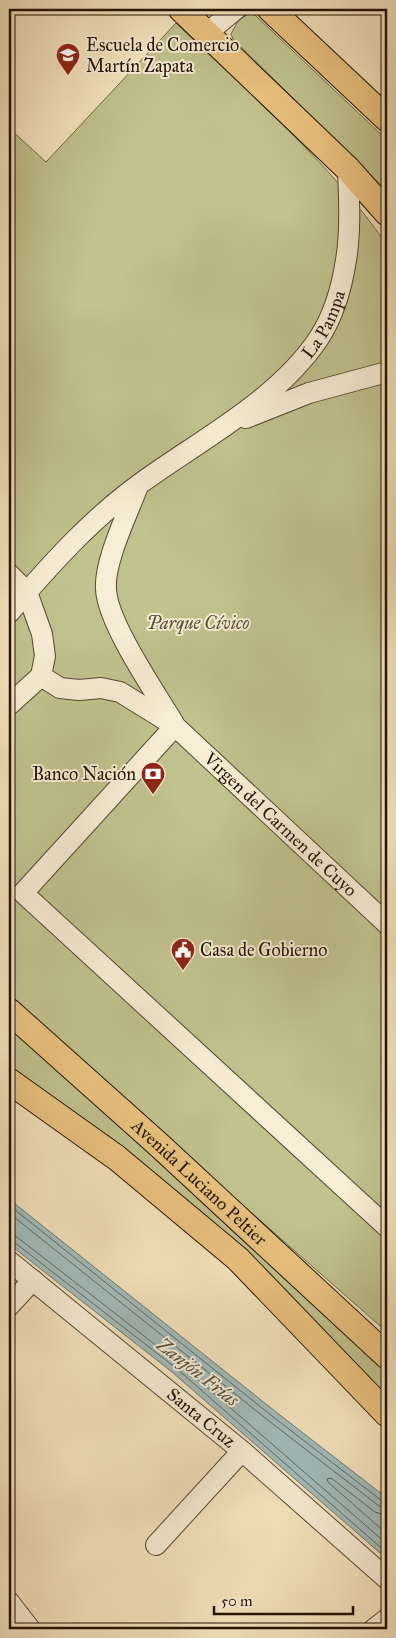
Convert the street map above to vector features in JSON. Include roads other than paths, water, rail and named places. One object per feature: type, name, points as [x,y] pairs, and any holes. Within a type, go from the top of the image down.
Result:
[{"type":"main road","points":[[181,9],[348,169],[387,213]]},
{"type":"main road","points":[[270,9],[387,119]]},
{"type":"main road","name":"Avenida Luciano Peltier","points":[[9,1010],[159,1145],[387,1356]]},
{"type":"main road","name":"Avenida Luciano Peltier","points":[[9,1081],[117,1158],[238,1259],[387,1414]]},
{"type":"street","points":[[207,34],[236,9]]},
{"type":"street","name":"La Pampa","points":[[9,613],[79,535],[139,484],[276,386],[319,338],[333,310],[346,260],[350,215],[348,169]]},
{"type":"street","name":"La Pampa","points":[[210,434],[309,393],[387,372]]},
{"type":"street","name":"Virgen del Carmen de Cuyo","points":[[139,484],[108,565],[106,589],[122,635],[175,726]]},
{"type":"street","points":[[9,574],[27,592],[42,634],[45,656],[41,676],[9,705]]},
{"type":"street","name":"Virgen del Carmen de Cuyo","points":[[41,676],[60,688],[79,690],[101,688],[120,692],[175,726],[387,924]]},
{"type":"street","points":[[175,726],[23,893],[387,1227]]},
{"type":"street","name":"Santa Cruz","points":[[9,1261],[242,1451],[387,1579]]},
{"type":"street","points":[[9,1306],[33,1280]]},
{"type":"street","points":[[156,1544],[242,1451]]},
{"type":"street","points":[[9,1602],[30,1629]]},
{"type":"street","points":[[374,1629],[387,1619]]},
{"type":"water","name":"Zanjón Frías","points":[[9,1199],[387,1498],[387,1559],[172,1372],[9,1244]]},
{"type":"place","name":"Escuela de Comercio Martín Zapata","points":[[68,76]]},
{"type":"place","name":"Banco Nación","points":[[153,795]]},
{"type":"place","name":"Casa de Gobierno","points":[[183,971]]},
{"type":"park label","name":"Parque Cívico","points":[[198,623]]}]
